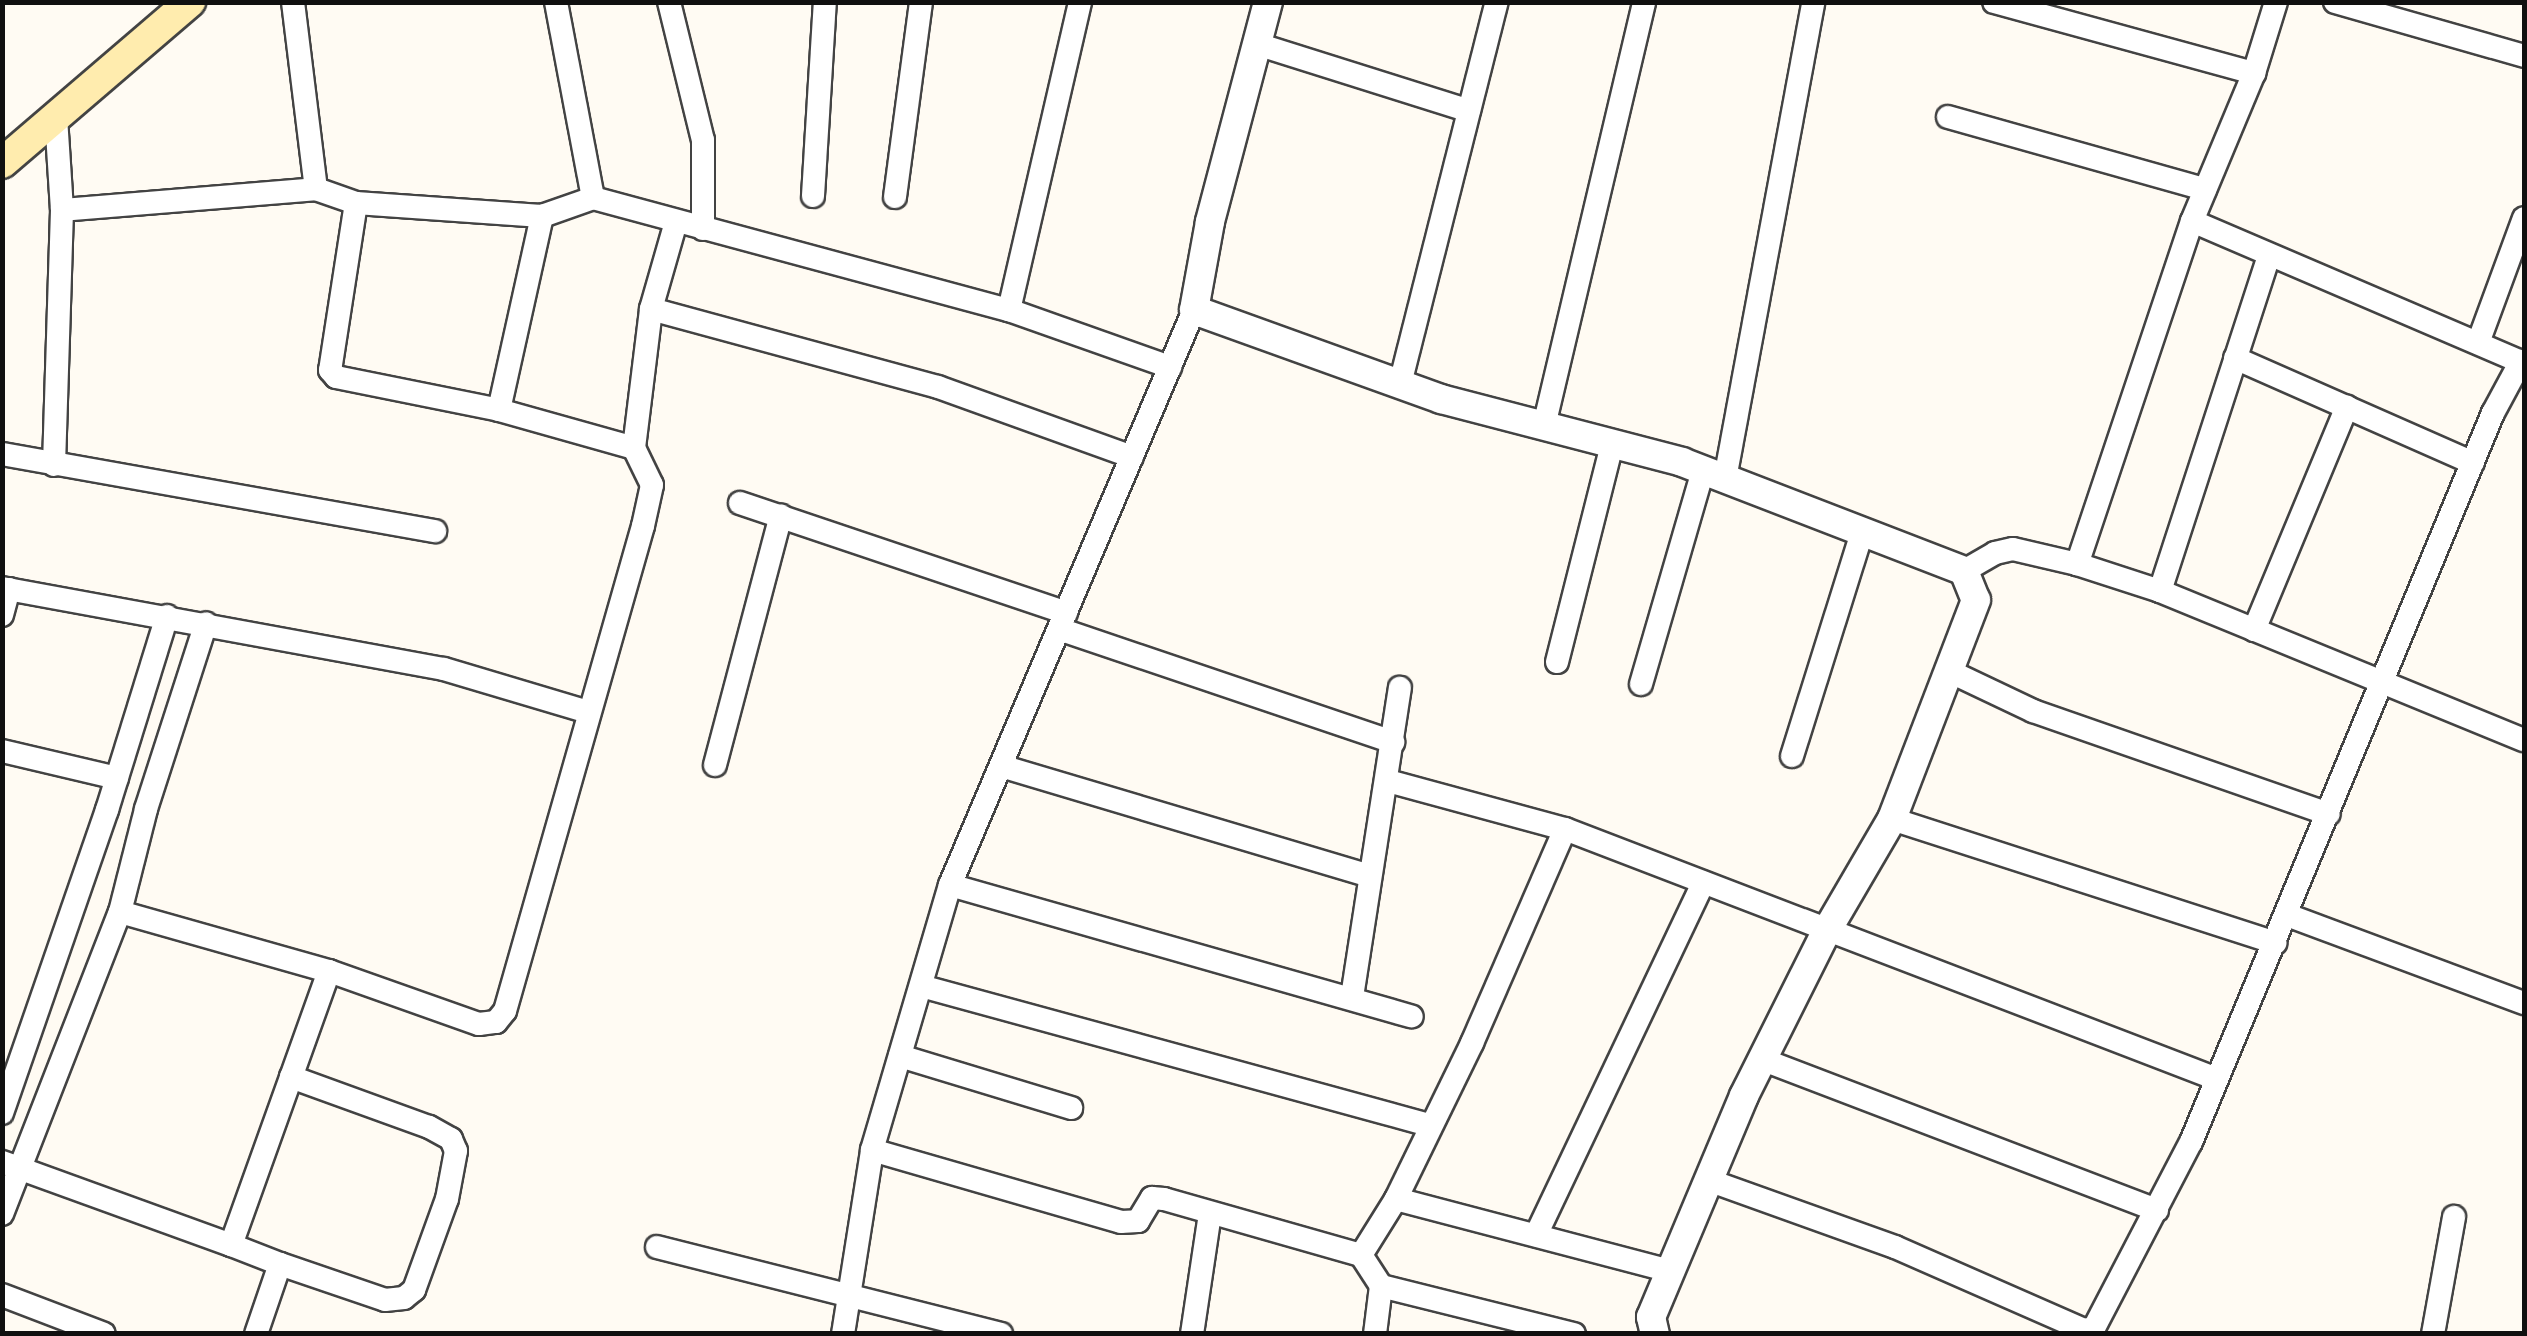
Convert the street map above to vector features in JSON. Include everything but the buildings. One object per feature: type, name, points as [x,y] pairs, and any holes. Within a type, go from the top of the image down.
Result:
[{"type":"main road","points":[[2,163],[175,8]]},
{"type":"street","points":[[293,2],[316,190]]},
{"type":"street","points":[[556,2],[593,198]]},
{"type":"street","points":[[669,2],[703,140],[702,229]]},
{"type":"street","points":[[813,196],[825,2]]},
{"type":"street","points":[[895,198],[920,2]]},
{"type":"street","points":[[1009,310],[1080,2]]},
{"type":"street","points":[[843,1334],[872,1150],[950,885],[1194,310],[1210,222],[1268,2]]},
{"type":"street","points":[[1400,384],[1497,2]]},
{"type":"street","points":[[1544,426],[1644,2]]},
{"type":"street","points":[[1641,684],[1714,475],[1813,2]]},
{"type":"street","points":[[1994,2],[2254,73]]},
{"type":"street","points":[[2077,564],[2192,221],[2254,73],[2276,2]]},
{"type":"street","points":[[2337,3],[2524,56]]},
{"type":"street","points":[[1256,44],[1469,112]]},
{"type":"street","points":[[54,464],[62,210],[56,117]]},
{"type":"street","points":[[1948,117],[2206,189]]},
{"type":"street","points":[[62,210],[316,190],[356,203],[542,216],[593,198],[1009,310],[1170,368]]},
{"type":"street","points":[[356,203],[330,370],[336,377],[499,410],[634,448]]},
{"type":"street","points":[[499,410],[542,216]]},
{"type":"street","points":[[2478,343],[2515,276],[2524,218]]},
{"type":"street","points":[[1708,1180],[1895,1247],[2084,1330],[2094,1328],[2102,1315],[2157,1210],[2287,915],[2473,463],[2523,362],[2192,221]]},
{"type":"street","points":[[120,912],[329,972],[480,1024],[496,1022],[505,1011],[652,486],[634,448],[651,309],[676,222]]},
{"type":"street","points":[[2160,591],[2269,255]]},
{"type":"street","points":[[651,309],[938,387],[1132,457]]},
{"type":"street","points":[[1194,310],[1400,384],[1714,475],[1964,571],[1976,600],[1892,819],[1826,932],[1761,1059],[1651,1317],[1655,1334]]},
{"type":"street","points":[[2235,358],[2473,463]]},
{"type":"street","points":[[2254,630],[2348,407]]},
{"type":"street","points":[[1557,662],[1612,444]]},
{"type":"street","points":[[2,454],[435,530]]},
{"type":"street","points":[[740,504],[1393,742]]},
{"type":"street","points":[[715,765],[781,516]]},
{"type":"street","points":[[1792,756],[1863,530]]},
{"type":"street","points":[[1964,571],[1994,554],[2013,549],[2077,564],[2160,591],[2524,740]]},
{"type":"street","points":[[2,614],[6,589],[444,669],[588,712]]},
{"type":"street","points":[[2,1113],[117,778],[166,616]]},
{"type":"street","points":[[2,1214],[12,1164],[120,912],[146,809],[206,623]]},
{"type":"street","points":[[1951,672],[2033,711],[2329,814]]},
{"type":"street","points":[[1352,997],[1400,688]]},
{"type":"street","points":[[2,751],[117,778]]},
{"type":"street","points":[[1001,766],[1370,876]]},
{"type":"street","points":[[1388,781],[1566,829],[2217,1079]]},
{"type":"street","points":[[1892,819],[2275,943]]},
{"type":"street","points":[[1362,1255],[1396,1198],[1472,1043],[1566,829]]},
{"type":"street","points":[[1536,1235],[1703,883]]},
{"type":"street","points":[[950,885],[1412,1017]]},
{"type":"street","points":[[2287,915],[2524,1003]]},
{"type":"street","points":[[231,1245],[329,972]]},
{"type":"street","points":[[920,986],[1429,1125]]},
{"type":"street","points":[[900,1056],[1071,1108]]},
{"type":"street","points":[[1761,1059],[2157,1210]]},
{"type":"street","points":[[12,1164],[280,1264],[386,1300],[404,1298],[414,1290],[447,1200],[456,1150],[451,1139],[292,1077]]},
{"type":"street","points":[[872,1150],[1122,1222],[1138,1221],[1155,1196],[1362,1255],[1381,1286],[1375,1334]]},
{"type":"street","points":[[1396,1198],[1670,1270]]},
{"type":"street","points":[[1192,1334],[1210,1212]]},
{"type":"street","points":[[2433,1334],[2454,1218]]},
{"type":"street","points":[[657,1247],[1001,1334]]},
{"type":"street","points":[[256,1334],[280,1264]]},
{"type":"street","points":[[1381,1286],[1574,1334]]},
{"type":"street","points":[[2,1295],[104,1334]]}]
